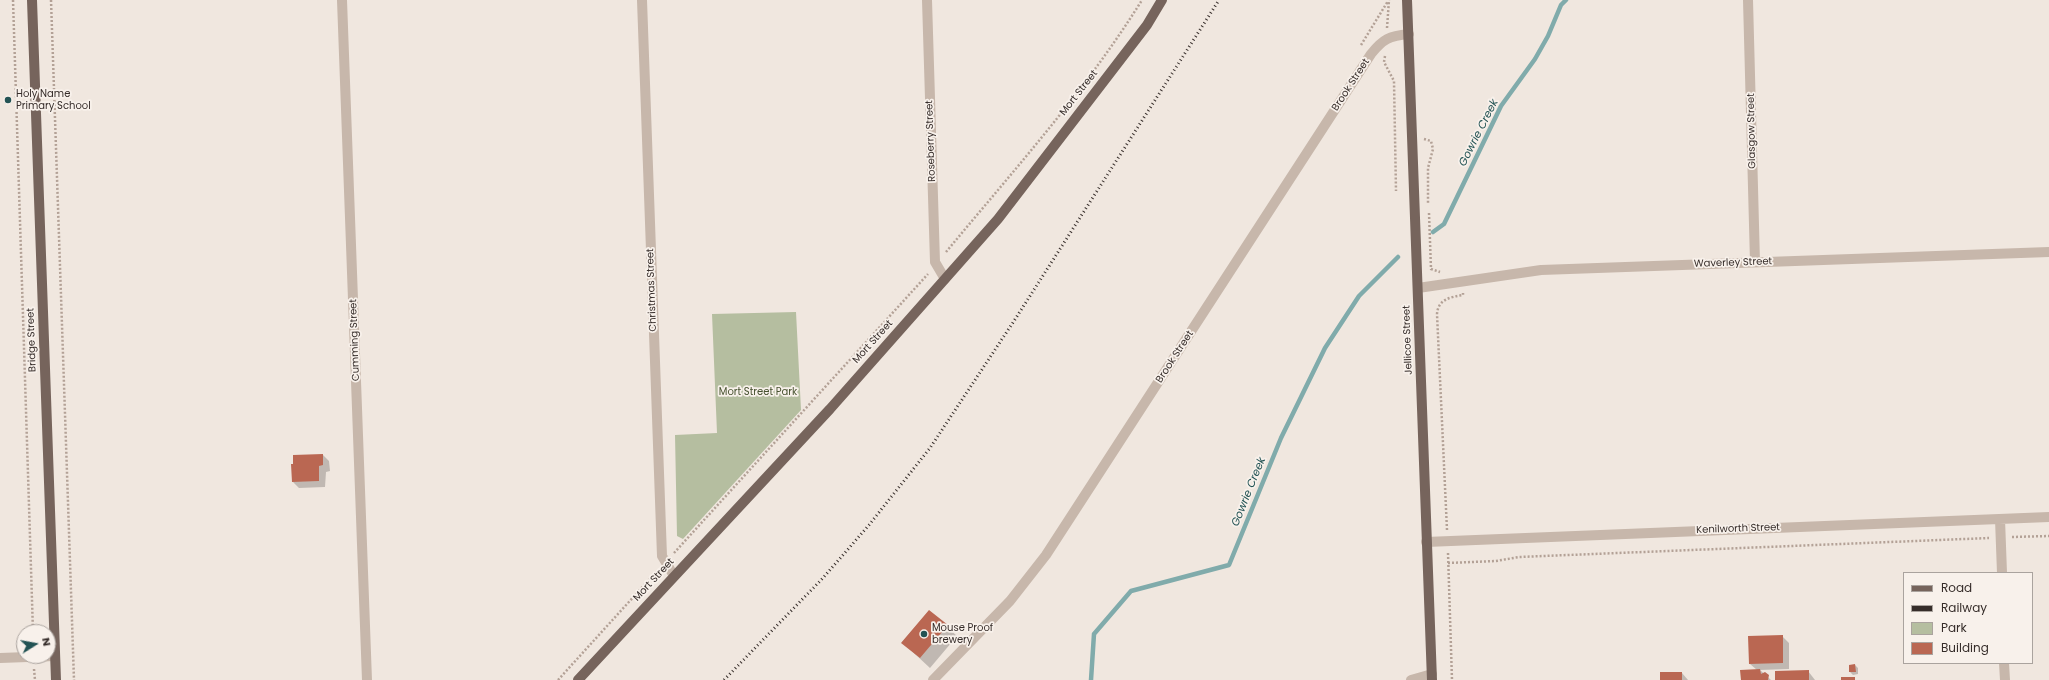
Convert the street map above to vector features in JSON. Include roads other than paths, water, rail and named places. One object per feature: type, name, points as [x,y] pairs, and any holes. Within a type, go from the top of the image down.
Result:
[{"type":"main road","name":"Bridge Street","points":[[32,0],[54,624]]},
{"type":"main road","name":"Mort Street","points":[[578,680],[830,409],[998,219],[1147,25],[1162,0]]},
{"type":"main road","name":"Jellicoe Street","points":[[1407,0],[1432,677]]},
{"type":"main road","name":"Bridge Street","points":[[55,664],[56,680]]},
{"type":"street","name":"Cumming Street","points":[[342,0],[367,680]]},
{"type":"street","name":"Christmas Street","points":[[642,0],[662,556],[674,576]]},
{"type":"street","name":"Roseberry Street","points":[[927,0],[936,264],[945,280]]},
{"type":"street","name":"Glasgow Street","points":[[1748,0],[1755,262]]},
{"type":"street","name":"Brook Street","points":[[933,680],[1010,601],[1046,555],[1371,54],[1386,39],[1393,36],[1408,34]]},
{"type":"street","name":"Waverley Street","points":[[1418,288],[1541,270],[2049,252]]},
{"type":"street","name":"Kenilworth Street","points":[[1426,542],[2049,518]]},
{"type":"street","points":[[2000,519],[2002,572]]},
{"type":"street","points":[[0,658],[16,657]]},
{"type":"street","points":[[2004,664],[2005,680]]},
{"type":"street","points":[[1411,680],[1432,677]]},
{"type":"waterway","name":"Gowrie Creek","points":[[1433,232],[1444,224],[1501,106],[1535,59],[1548,36],[1561,5],[1566,0]]},
{"type":"waterway","name":"Gowrie Creek","points":[[1091,680],[1094,634],[1131,591],[1229,565],[1281,438],[1325,348],[1359,296],[1398,257]]},
{"type":"railway","points":[[724,680],[823,578],[869,525],[930,448],[1014,321],[1219,0]]},
{"type":"place","name":"Holy Name Primary School","points":[[8,100]]},
{"type":"place","name":"Mouse Proof brewery","points":[[924,634]]},
{"type":"park label","name":"Mort Street Park","points":[[758,392]]}]
